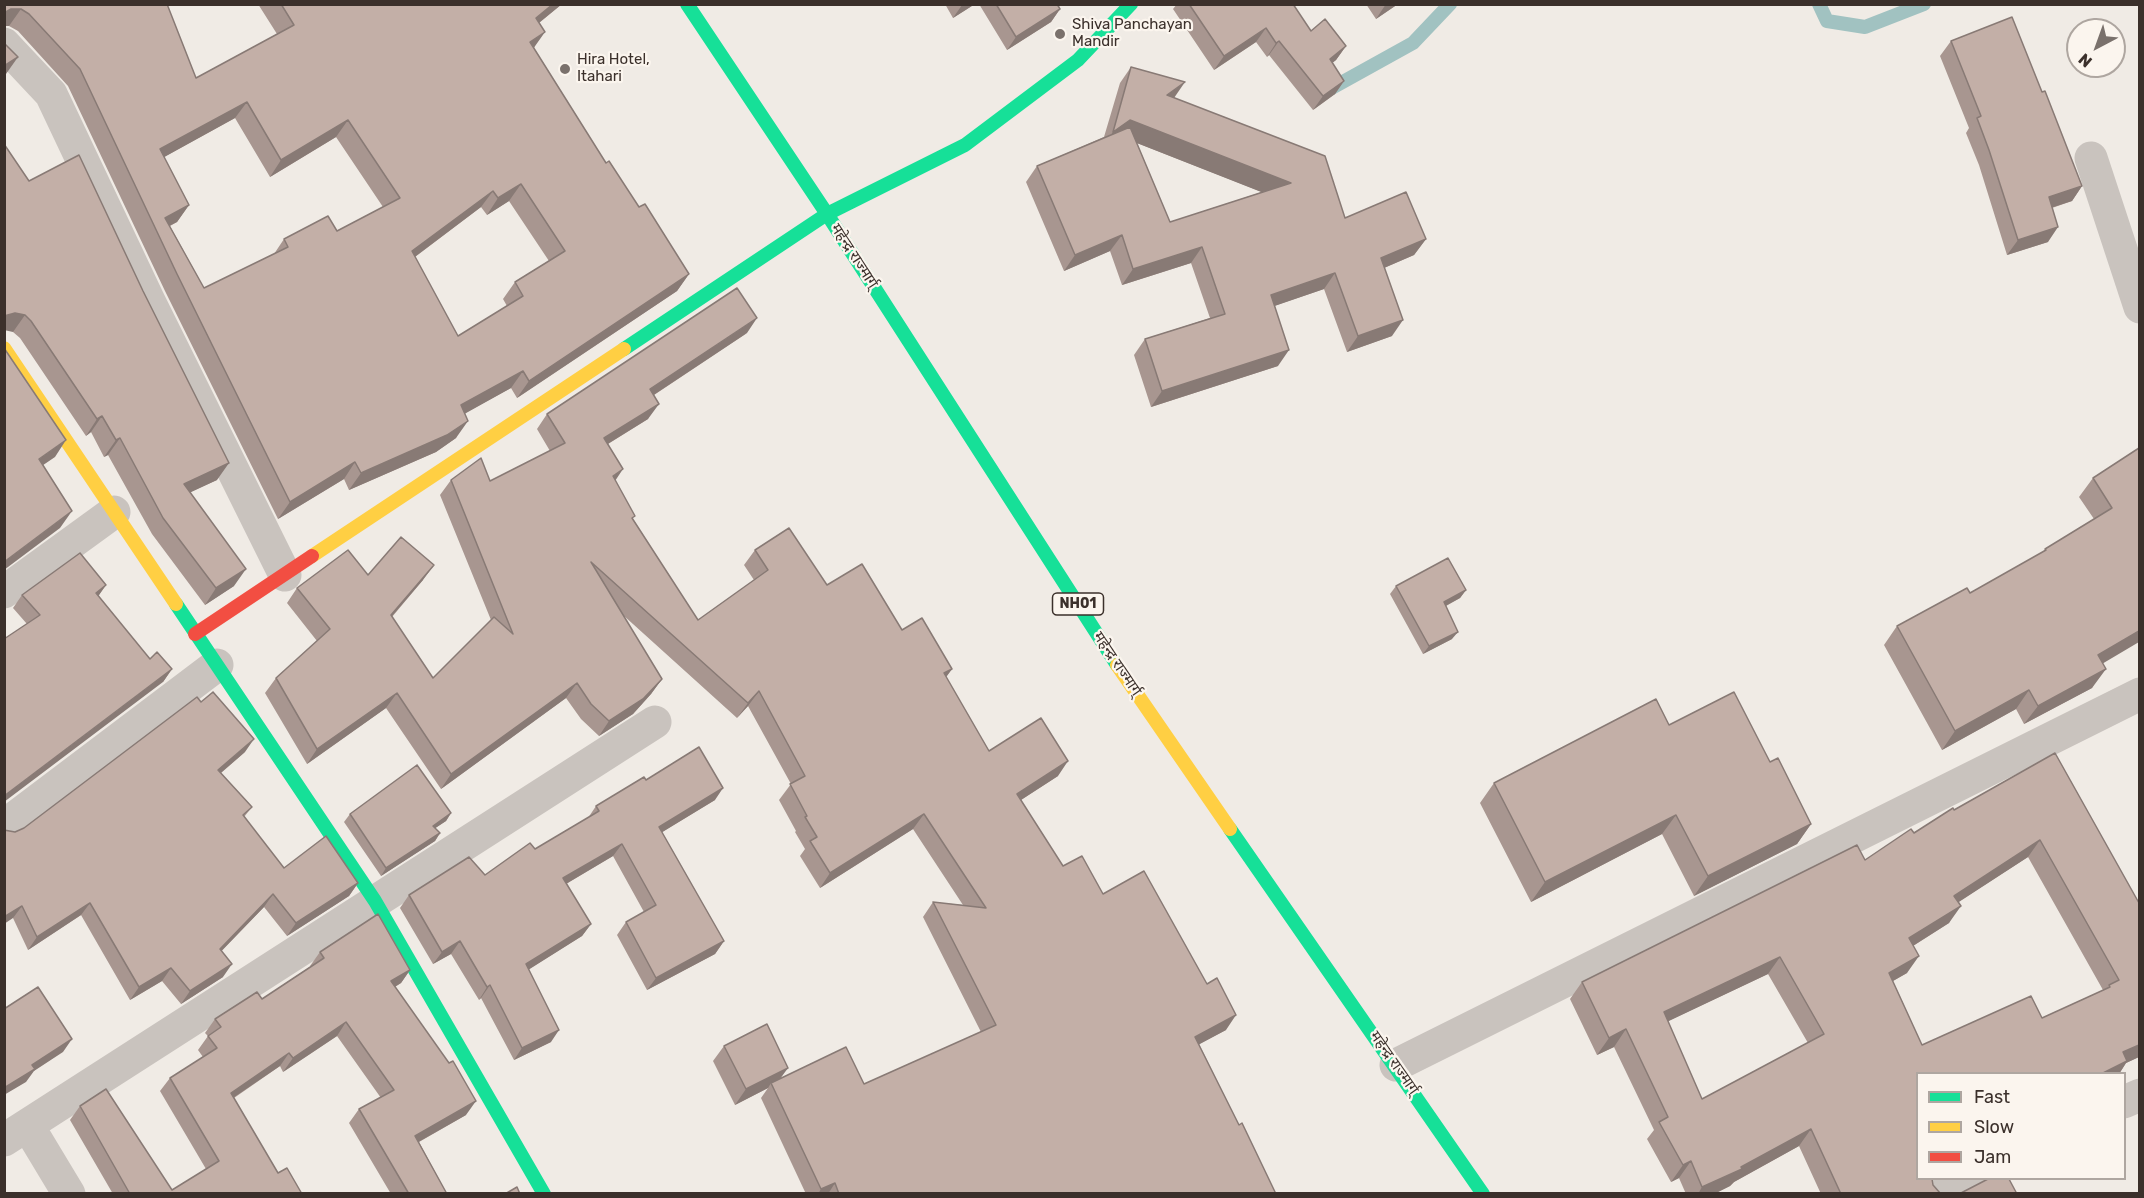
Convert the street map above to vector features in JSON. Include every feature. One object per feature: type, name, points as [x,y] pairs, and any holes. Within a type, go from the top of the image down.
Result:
[{"type":"main road","name":"महेन्द्र राज्मार्ग्","points":[[687,4],[827,214],[1105,647],[1483,1194]]},
{"type":"main road","points":[[195,634],[827,214],[965,145],[1078,60],[1131,4]]},
{"type":"main road","points":[[4,348],[375,901],[544,1194]]},
{"type":"street","points":[[4,44],[51,94],[148,299],[285,574]]},
{"type":"street","points":[[2091,158],[2139,307]]},
{"type":"street","points":[[4,592],[114,512]]},
{"type":"street","points":[[4,826],[217,665]]},
{"type":"street","points":[[1396,1065],[2139,694]]},
{"type":"street","points":[[69,1194],[16,1133],[656,722]]},
{"type":"street","points":[[1938,1194],[1967,1180]]},
{"type":"building","points":[[4,4],[167,4],[196,78],[294,25],[281,4],[553,4],[536,18],[545,32],[530,42],[606,163],[609,161],[639,207],[645,204],[689,274],[529,381],[523,371],[461,405],[468,421],[447,435],[361,473],[355,462],[290,502],[177,274],[80,69],[29,14],[21,9],[11,9],[4,13]],"holes":[[[247,102],[281,160],[348,120],[400,198],[337,231],[328,216],[284,239],[288,247],[204,288],[165,218],[189,205],[160,149]],[[521,184],[565,251],[515,282],[523,296],[458,336],[412,251],[493,191],[498,198]]]},
{"type":"building","points":[[996,4],[1057,4],[1060,9],[1016,37]]},
{"type":"building","points":[[1189,4],[1293,4],[1311,31],[1325,19],[1346,46],[1330,59],[1344,81],[1323,96],[1279,41],[1276,43],[1266,28],[1224,56]]},
{"type":"building","points":[[2012,17],[2042,92],[2045,91],[2082,186],[2049,197],[2058,227],[2018,240],[1977,118],[1981,116],[1951,41]]},
{"type":"building","points":[[4,43],[18,57],[4,66]]},
{"type":"building","points":[[1131,67],[1185,82],[1167,95],[1325,156],[1345,218],[1406,192],[1426,239],[1381,258],[1403,320],[1358,336],[1335,273],[1271,295],[1289,350],[1162,391],[1145,339],[1225,314],[1202,247],[1133,269],[1122,235],[1075,255],[1037,166],[1130,127],[1170,222],[1291,183],[1130,120],[1113,132]]},
{"type":"building","points":[[4,144],[29,181],[79,155],[143,291],[229,463],[184,484],[246,569],[216,588],[163,518],[120,438],[116,440],[102,416],[97,419],[31,321],[25,315],[15,313],[4,316]]},
{"type":"building","points":[[737,288],[757,318],[650,389],[659,404],[604,438],[623,469],[613,476],[635,516],[632,518],[698,620],[768,570],[755,550],[789,528],[827,585],[862,564],[902,630],[922,618],[952,669],[944,673],[989,751],[1041,718],[1068,761],[1017,794],[1063,866],[1082,856],[1103,894],[1144,871],[1207,984],[1217,978],[1236,1015],[1195,1037],[1239,1125],[1242,1123],[1276,1194],[839,1194],[835,1183],[821,1189],[771,1083],[846,1047],[864,1084],[996,1025],[933,902],[986,908],[924,814],[830,873],[810,841],[817,837],[790,784],[805,776],[759,691],[748,703],[591,562],[662,679],[643,699],[609,721],[591,704],[577,683],[451,774],[397,693],[317,749],[276,678],[330,629],[297,588],[348,550],[368,575],[401,537],[434,565],[391,615],[433,678],[494,617],[513,634],[451,480],[481,458],[490,481],[565,443],[547,414]]},
{"type":"building","points":[[4,348],[66,440],[39,459],[72,511],[4,562]]},
{"type":"building","points":[[2139,448],[2139,631],[2098,655],[2106,669],[2038,706],[2029,690],[1955,731],[1897,626],[1967,588],[1970,593],[2046,550],[2112,508],[2093,478]]},
{"type":"building","points":[[80,553],[106,585],[96,593],[150,659],[157,652],[172,669],[4,796],[4,639],[40,615],[22,595]]},
{"type":"building","points":[[1448,558],[1466,590],[1444,602],[1458,632],[1429,646],[1396,586]]},
{"type":"building","points":[[213,692],[254,739],[218,770],[252,807],[243,815],[284,868],[326,836],[358,883],[296,923],[273,894],[220,949],[232,964],[190,991],[171,968],[139,987],[90,903],[37,937],[22,906],[4,917],[4,830],[15,832],[24,828],[197,697],[201,702]]},
{"type":"building","points":[[1734,692],[1770,762],[1778,758],[1811,824],[1708,876],[1676,815],[1545,882],[1494,783],[1656,699],[1669,725]]},
{"type":"building","points":[[699,747],[723,788],[659,827],[724,941],[656,978],[626,922],[656,905],[622,844],[563,878],[591,924],[526,964],[559,1030],[522,1048],[490,985],[487,987],[460,941],[442,952],[409,895],[469,857],[485,875],[530,843],[535,849],[599,811],[596,806],[644,777],[646,780]]},
{"type":"building","points":[[2055,753],[2139,903],[2139,1045],[2123,1052],[2127,1061],[2105,1072],[1916,1072],[1916,1180],[1932,1180],[1933,1185],[1942,1194],[1841,1194],[1811,1129],[1741,1167],[1742,1169],[1702,1187],[1691,1161],[1683,1165],[1659,1122],[1668,1117],[1626,1029],[1609,1038],[1582,982],[1857,845],[1865,860],[1911,829],[1914,833],[1953,808],[1954,810]],"holes":[[[2040,840],[2119,980],[2109,985],[2110,987],[2042,1018],[2031,996],[1922,1045],[1889,973],[1919,956],[1909,938],[1961,906],[1954,896]],[[1780,957],[1824,1034],[1702,1099],[1664,1012]]]},
{"type":"building","points":[[417,765],[451,813],[433,826],[440,833],[386,868],[350,814]]},
{"type":"building","points":[[378,914],[410,970],[391,981],[449,1063],[453,1061],[476,1101],[415,1136],[447,1194],[409,1194],[359,1109],[394,1090],[346,1022],[293,1058],[289,1053],[231,1093],[278,1173],[287,1168],[302,1194],[130,1194],[80,1106],[106,1089],[172,1190],[219,1161],[170,1078],[217,1048],[208,1036],[221,1027],[215,1019],[257,992],[262,999],[324,958],[320,952]]},
{"type":"building","points":[[38,987],[72,1039],[32,1065],[35,1069],[4,1088],[4,1009]]},
{"type":"building","points":[[767,1024],[788,1068],[746,1089],[724,1046]]},
{"type":"building","points":[[1986,1180],[2010,1180],[2017,1194],[1959,1194]]},
{"type":"building","points":[[517,1187],[520,1194],[505,1194]]},
{"type":"waterway","points":[[1330,89],[1413,43],[1450,4]]},
{"type":"waterway","points":[[1819,4],[1827,21],[1865,27],[1924,4]]},
{"type":"traffic: fast","points":[[687,4],[827,214],[1117,665]]},
{"type":"traffic: fast","points":[[624,349],[827,214],[965,145],[1078,60],[1131,4]]},
{"type":"traffic: fast","points":[[176,604],[375,901],[544,1194]]},
{"type":"traffic: fast","points":[[1230,829],[1483,1194]]},
{"type":"traffic: slow","points":[[4,348],[176,604]]},
{"type":"traffic: slow","points":[[312,556],[624,349]]},
{"type":"traffic: slow","points":[[1117,665],[1230,829]]},
{"type":"traffic: jam","points":[[195,634],[312,556]]},
{"type":"place","name":"Shiva Panchayan Mandir","points":[[1060,34]]},
{"type":"place","name":"Hira Hotel, Itahari","points":[[565,69]]}]
